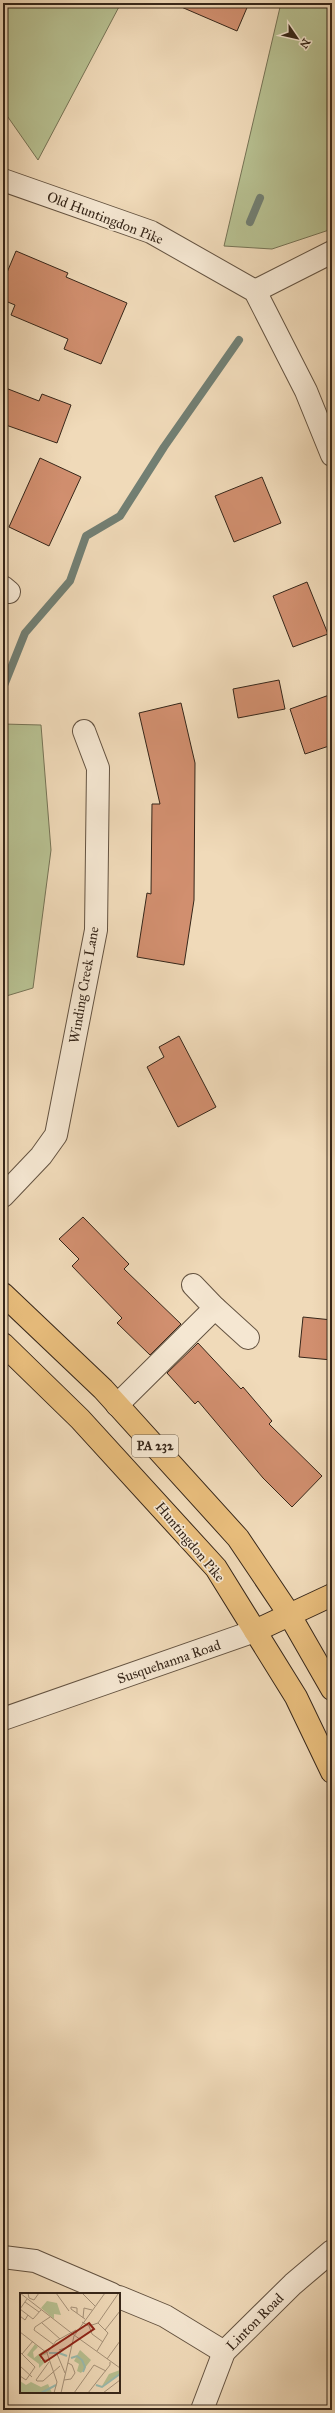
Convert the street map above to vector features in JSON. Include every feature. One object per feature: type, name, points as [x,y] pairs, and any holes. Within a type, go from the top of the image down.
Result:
[{"type":"main road","name":"PA 232","points":[[3,1294],[117,1405],[238,1538],[289,1614],[332,1688]]},
{"type":"main road","name":"Huntingdon Pike","points":[[3,1344],[80,1419],[216,1568],[296,1697],[332,1772]]},
{"type":"main road","name":"Susquehanna Road","points":[[255,1632],[332,1594]]},
{"type":"street","name":"Old Huntingdon Pike","points":[[3,180],[151,232],[255,291]]},
{"type":"street","points":[[332,252],[255,291],[306,391],[332,455]]},
{"type":"street","name":"Winding Creek Lane","points":[[3,1196],[41,1156],[56,1135],[96,930],[98,768],[84,731]]},
{"type":"street","points":[[193,1286],[248,1338]]},
{"type":"street","points":[[117,1405],[215,1308]]},
{"type":"street","name":"Susquehanna Road","points":[[3,1719],[255,1632]]},
{"type":"street","name":"Linton Road","points":[[202,2410],[224,2352],[293,2284],[332,2251]]},
{"type":"street","points":[[3,2257],[35,2261],[110,2293]]},
{"type":"street","points":[[120,2297],[165,2316],[224,2352]]},
{"type":"green space","points":[[3,3],[121,3],[38,160],[3,110]]},
{"type":"green space","points":[[281,3],[332,3],[332,229],[272,249],[224,246]]},
{"type":"green space","points":[[3,724],[41,725],[51,850],[33,988],[3,997]]},
{"type":"building","points":[[172,3],[249,3],[237,31]]},
{"type":"building","points":[[16,251],[68,273],[66,277],[127,303],[101,364],[64,349],[68,339],[11,315],[15,305],[3,300],[3,282]]},
{"type":"building","points":[[3,387],[39,401],[42,394],[71,405],[57,443],[3,424]]},
{"type":"building","points":[[40,458],[81,477],[49,546],[9,527]]},
{"type":"building","points":[[262,477],[281,523],[234,542],[215,496]]},
{"type":"building","points":[[307,582],[328,634],[293,647],[273,596]]},
{"type":"building","points":[[279,680],[285,709],[238,718],[233,689]]},
{"type":"building","points":[[332,694],[332,745],[305,754],[290,709]]},
{"type":"building","points":[[181,703],[195,763],[194,900],[184,965],[137,957],[147,893],[151,894],[152,804],[160,804],[139,713]]},
{"type":"building","points":[[179,1036],[216,1107],[178,1127],[147,1067],[164,1057],[159,1047]]},
{"type":"building","points":[[83,1217],[129,1264],[124,1269],[181,1324],[150,1355],[117,1323],[122,1318],[72,1266],[79,1259],[59,1239]]},
{"type":"building","points":[[303,1317],[332,1320],[332,1360],[299,1357]]},
{"type":"building","points":[[198,1343],[241,1389],[243,1387],[272,1421],[269,1424],[322,1476],[292,1507],[263,1478],[198,1401],[195,1404],[167,1373]]},
{"type":"waterway","points":[[250,222],[260,198]]},
{"type":"waterway","points":[[3,688],[25,633],[70,581],[86,536],[120,516],[164,447],[239,340]]}]
